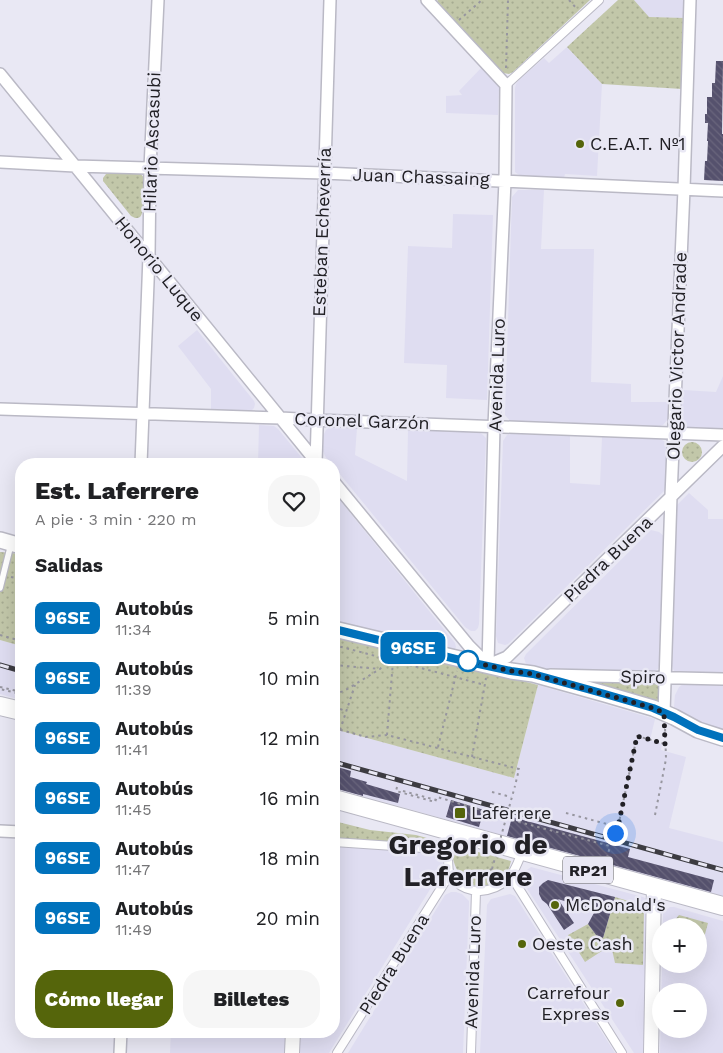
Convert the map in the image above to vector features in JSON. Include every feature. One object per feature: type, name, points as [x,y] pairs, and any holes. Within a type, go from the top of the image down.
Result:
[{"type":"main road","points":[[340,630],[460,660],[533,674],[634,702],[664,713],[698,730],[723,738]]},
{"type":"main road","points":[[0,706],[15,710]]},
{"type":"main road","name":"RP21","points":[[340,801],[723,906]]},
{"type":"street","name":"Hilario Ascasubi","points":[[142,458],[150,168],[158,0]]},
{"type":"street","name":"Esteban Echeverría","points":[[317,458],[316,420],[330,0]]},
{"type":"street","points":[[428,0],[506,85],[599,0]]},
{"type":"street","name":"Olegario Victor Andrade","points":[[664,713],[690,0]]},
{"type":"street","name":"Honorio Luque","points":[[0,74],[313,458]]},
{"type":"street","name":"Avenida Luro","points":[[488,665],[494,426],[505,181],[506,85]]},
{"type":"street","name":"Juan Chassaing","points":[[0,162],[324,173],[723,191]]},
{"type":"street","name":"Coronel Garzón","points":[[0,409],[723,435]]},
{"type":"street","name":"Piedra Buena","points":[[488,665],[507,657],[723,446]]},
{"type":"street","points":[[340,489],[469,646],[488,665]]},
{"type":"street","name":"Spiro","points":[[533,674],[723,679]]},
{"type":"street","points":[[0,831],[15,832]]},
{"type":"street","points":[[340,842],[438,848],[443,850],[448,859],[450,874],[457,883],[465,888],[476,891],[498,887],[511,876],[522,852]]},
{"type":"street","name":"Piedra Buena","points":[[338,1053],[450,874]]},
{"type":"street","points":[[511,876],[622,1053]]},
{"type":"street","points":[[651,1053],[654,887]]},
{"type":"street","name":"Avenida Luro","points":[[471,1053],[476,891]]},
{"type":"street","points":[[120,1053],[121,1038]]},
{"type":"street","points":[[292,1053],[293,1038]]},
{"type":"lane","points":[[0,588],[11,543]]},
{"type":"path","points":[[452,26],[482,0]]},
{"type":"path","points":[[506,85],[508,0]]},
{"type":"path","points":[[0,635],[15,639]]},
{"type":"path","points":[[340,647],[485,685]]},
{"type":"path","points":[[340,692],[380,669],[388,659]]},
{"type":"path","points":[[438,747],[460,660]]},
{"type":"path","points":[[387,735],[393,661]]},
{"type":"path","points":[[472,757],[488,665]]},
{"type":"path","points":[[340,666],[380,669]]},
{"type":"path","points":[[355,685],[340,730],[366,737],[387,735],[519,769],[492,869],[478,874],[476,891]]},
{"type":"path","points":[[0,688],[15,691]]},
{"type":"path","points":[[0,688],[15,692]]},
{"type":"path","points":[[340,709],[346,711]]},
{"type":"path","points":[[655,816],[666,759],[664,713]]},
{"type":"path","points":[[485,810],[485,813],[610,846],[618,827],[637,736],[665,744]]},
{"type":"path","points":[[397,787],[396,791],[435,802],[437,797],[506,816]]},
{"type":"path","points":[[403,791],[436,800]]},
{"type":"path","points":[[492,792],[511,797]]},
{"type":"path","points":[[566,813],[618,827]]},
{"type":"shaded area","points":[[634,0],[685,0],[685,18],[649,17]]},
{"type":"shaded area","points":[[567,47],[602,84],[597,176],[565,174],[564,178],[522,177],[515,172],[516,84],[544,58],[549,63]]},
{"type":"shaded area","points":[[482,67],[497,82],[499,88],[498,115],[446,113],[446,96],[462,95],[459,91]]},
{"type":"shaded area","points":[[518,190],[544,190],[541,249],[594,249],[591,382],[631,384],[631,402],[669,402],[668,419],[663,425],[657,427],[511,422],[505,415],[512,197]]},
{"type":"shaded area","points":[[453,214],[493,215],[487,400],[446,398],[447,365],[404,363],[408,246],[452,248]]},
{"type":"shaded area","points":[[197,330],[254,401],[254,408],[251,411],[211,411],[211,389],[178,346]]},
{"type":"shaded area","points":[[723,376],[723,431],[688,428],[681,417],[683,390],[716,392]]},
{"type":"shaded area","points":[[259,425],[274,426],[278,429],[302,458],[258,458]]},
{"type":"shaded area","points":[[331,426],[357,428],[355,455],[407,481],[408,430],[478,432],[486,438],[479,624],[475,631],[465,627],[340,474],[340,458],[326,458],[325,456],[323,436]]},
{"type":"shaded area","points":[[507,435],[570,436],[570,483],[600,485],[602,437],[660,439],[667,446],[667,483],[664,491],[505,645],[498,643],[496,636],[503,441]]},
{"type":"shaded area","points":[[689,493],[708,510],[708,519],[723,519],[723,676],[676,673],[672,665],[677,505]]},
{"type":"shaded area","points":[[340,500],[455,643],[456,647],[452,650],[340,623]]},
{"type":"shaded area","points":[[651,530],[659,532],[664,536],[660,662],[658,669],[651,673],[543,669],[526,664],[524,658],[526,654]]},
{"type":"shaded area","points":[[0,640],[15,644],[15,698],[0,694]]},
{"type":"shaded area","points":[[683,684],[723,686],[723,730],[698,724],[676,711],[674,707],[675,695]]},
{"type":"shaded area","points":[[538,685],[655,719],[650,740],[662,744],[661,750],[686,757],[669,828],[723,842],[723,897],[340,790],[340,731],[514,778]]},
{"type":"shaded area","points":[[340,846],[440,852],[445,865],[340,1035]]},
{"type":"shaded area","points":[[531,867],[643,897],[650,903],[646,1053],[634,1053],[524,884],[522,876]]},
{"type":"shaded area","points":[[451,892],[462,894],[469,901],[463,1053],[348,1053],[445,895]]},
{"type":"shaded area","points":[[510,894],[515,896],[615,1053],[480,1053],[487,905],[491,899]]},
{"type":"shaded area","points":[[670,907],[674,907],[723,921],[723,1053],[660,1053],[660,1038],[707,1038],[707,983],[661,983],[662,973],[707,973],[707,918],[663,918],[663,914]]},
{"type":"shaded area","points":[[171,1038],[286,1038],[285,1053],[170,1053]]},
{"type":"shaded area","points":[[299,1038],[338,1038],[329,1053],[298,1053]]},
{"type":"green space","points":[[438,0],[590,0],[509,74],[503,73]]},
{"type":"green space","points":[[618,0],[634,0],[649,17],[685,18],[682,89],[602,84],[567,47]]},
{"type":"green space","points":[[140,173],[145,179],[144,205],[140,217],[131,216],[103,181],[106,174]]},
{"type":"green space","points":[[692,442],[699,445],[702,452],[699,459],[692,462],[685,459],[682,452],[685,445]]},
{"type":"green space","points":[[0,552],[15,553],[15,644],[0,640]]},
{"type":"green space","points":[[340,635],[538,685],[514,778],[340,731]]},
{"type":"green space","points":[[590,681],[656,683],[659,685],[660,700],[657,702]]},
{"type":"green space","points":[[340,822],[370,830],[416,835],[511,861],[505,876],[497,882],[486,886],[471,885],[460,875],[453,860],[452,852],[445,846],[340,838]]},
{"type":"green space","points":[[615,897],[642,905],[644,909],[643,965],[615,963],[611,945],[585,962],[568,935],[588,924],[596,935],[603,938]]},
{"type":"green space","points":[[679,915],[690,918],[676,918]]},
{"type":"building","points":[[716,61],[723,61],[723,181],[704,180],[708,141],[708,123],[705,123],[705,114],[707,114],[707,97],[712,97],[712,83],[715,83]]},
{"type":"building","points":[[340,768],[351,771],[350,777],[367,782],[366,784],[400,794],[398,803],[363,794],[363,796],[340,790]]},
{"type":"building","points":[[451,800],[484,810],[479,827],[446,817]]},
{"type":"building","points":[[512,817],[630,849],[628,857],[714,880],[711,892],[507,836]]},
{"type":"building","points":[[548,880],[615,897],[603,938],[596,935],[588,924],[595,911],[558,899],[574,923],[564,930],[539,894],[539,887]]},
{"type":"railway","points":[[0,665],[15,669]]},
{"type":"railway","points":[[340,764],[723,870]]},
{"type":"bus line","name":"96SE","points":[[340,630],[460,660],[533,674],[605,694],[653,708],[709,735],[723,738]]},
{"type":"place","name":"C.E.A.T. Nº1","points":[[580,144]]},
{"type":"place","name":"Laferrere","points":[[460,813]]},
{"type":"place","name":"McDonald's","points":[[555,905]]},
{"type":"place","name":"Oeste Cash","points":[[522,944]]},
{"type":"place","name":"Carrefour Express","points":[[620,1003]]},
{"type":"district","name":"Gregorio de Laferrere","points":[[468,860]]},
{"type":"route","points":[[468,661],[533,674],[653,708],[664,713],[665,744],[637,736],[618,827],[615,833]]}]
